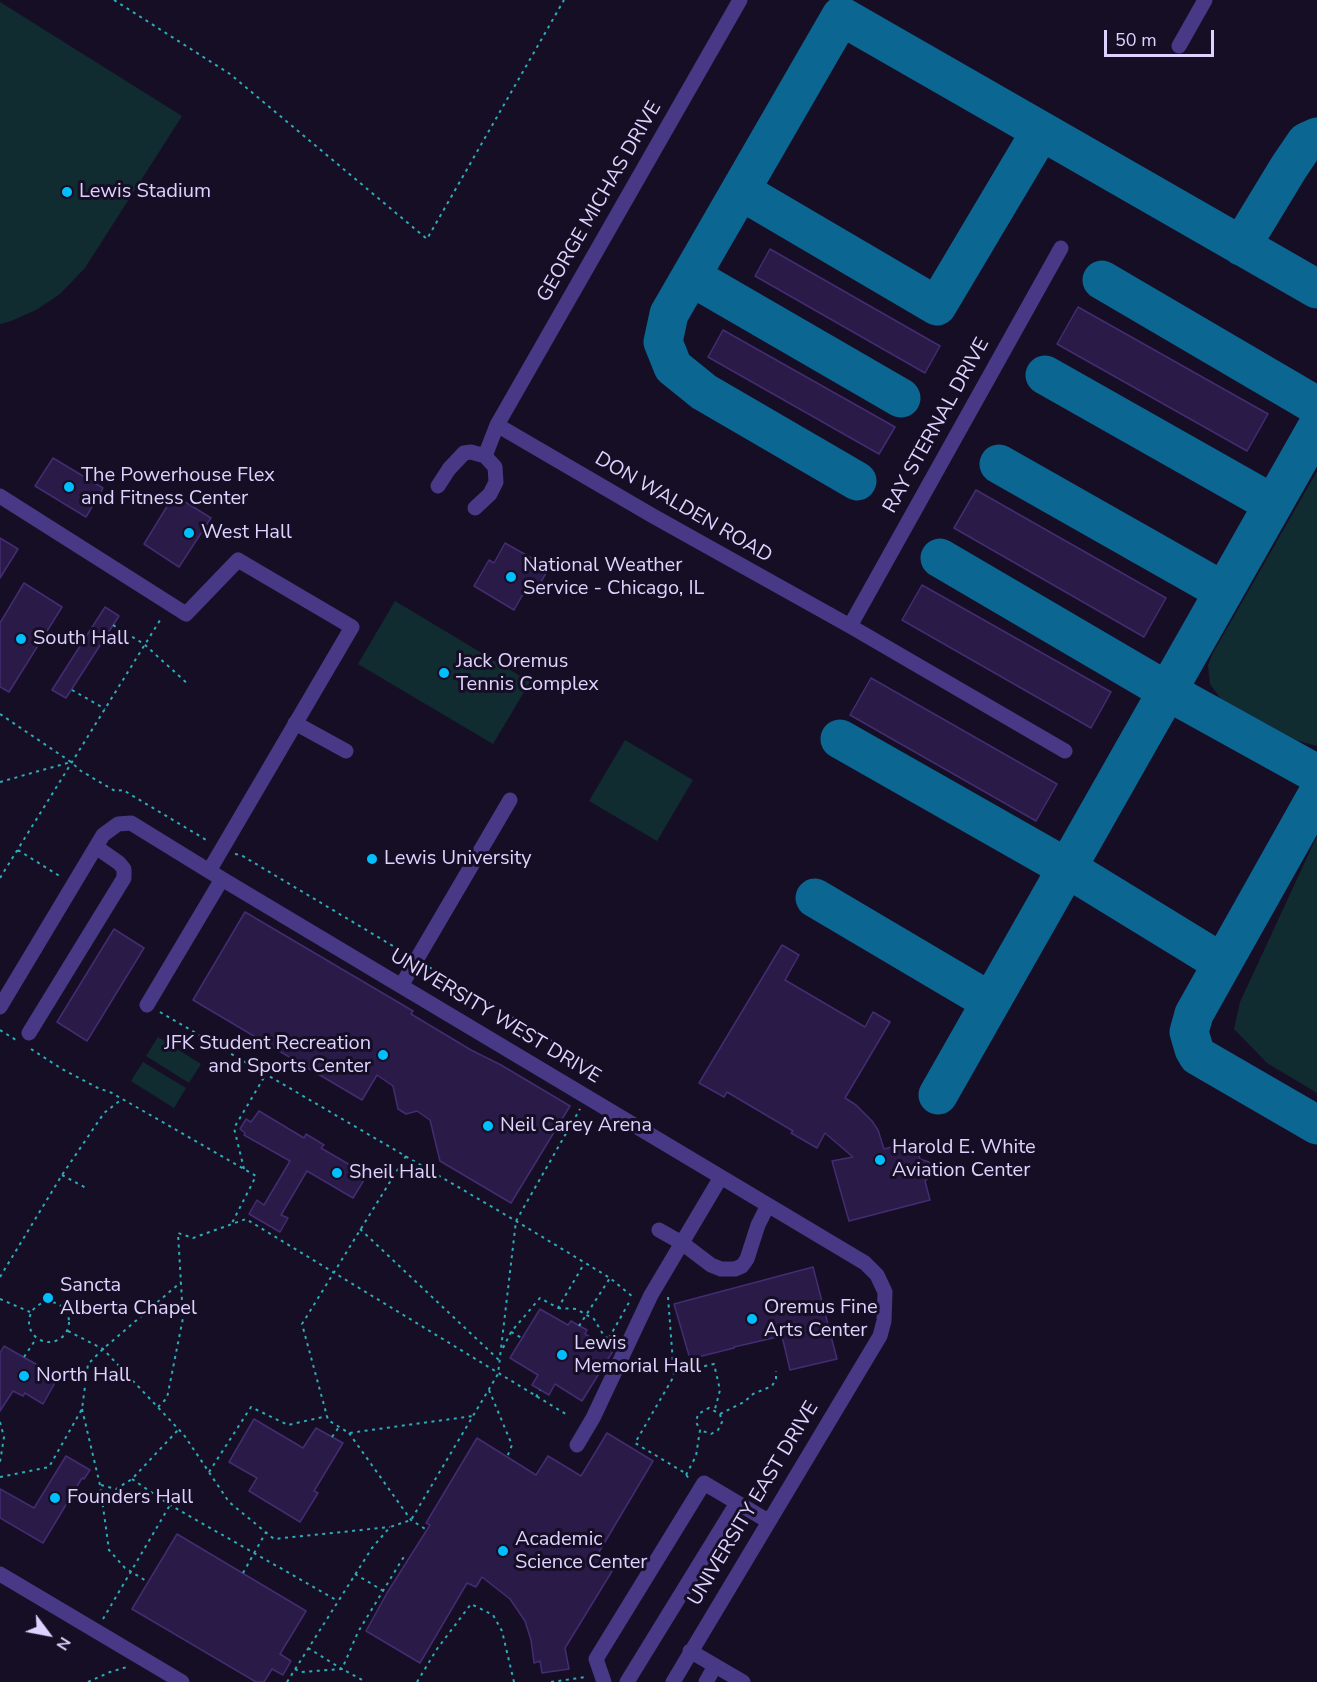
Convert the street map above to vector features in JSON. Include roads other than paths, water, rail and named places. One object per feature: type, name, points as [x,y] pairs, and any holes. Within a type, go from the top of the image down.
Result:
[{"type":"street","name":"GEORGE MICHAS DRIVE","points":[[485,456],[497,425],[740,0]]},
{"type":"street","points":[[1179,46],[1205,0]]},
{"type":"street","name":"RAY STERNAL DRIVE","points":[[850,626],[1061,248]]},
{"type":"street","name":"DON WALDEN ROAD","points":[[497,425],[1065,751]]},
{"type":"street","points":[[438,486],[453,464],[464,453],[471,452],[485,456],[495,467],[496,482],[490,494],[475,508]]},
{"type":"street","points":[[0,496],[186,614],[238,560],[352,627],[221,848],[215,875],[147,1005]]},
{"type":"street","points":[[295,723],[346,751]]},
{"type":"street","points":[[401,986],[510,800]]},
{"type":"street","name":"UNIVERSITY WEST DRIVE","points":[[100,841],[118,824],[131,823],[865,1263]]},
{"type":"street","points":[[0,1007],[100,841],[124,869],[124,878],[25,1040]]},
{"type":"street","points":[[577,1445],[598,1408],[651,1295],[721,1178]]},
{"type":"street","points":[[659,1230],[682,1243],[711,1265],[721,1269],[735,1269],[742,1266],[747,1259],[758,1225],[768,1205]]},
{"type":"street","name":"UNIVERSITY EAST DRIVE","points":[[673,1682],[879,1336],[884,1321],[885,1293],[877,1275],[865,1263]]},
{"type":"street","points":[[604,1682],[596,1659],[704,1483],[768,1521]]},
{"type":"street","points":[[627,1682],[737,1503]]},
{"type":"street","points":[[0,1574],[147,1661],[161,1677],[182,1682]]},
{"type":"street","points":[[690,1651],[743,1682]]},
{"type":"street","points":[[706,1682],[715,1666]]},
{"type":"place","name":"Lewis Stadium","points":[[67,192]]},
{"type":"place","name":"The Powerhouse Flex and Fitness Center","points":[[69,487]]},
{"type":"place","name":"West Hall","points":[[189,533]]},
{"type":"place","name":"National Weather Service - Chicago, IL","points":[[511,577]]},
{"type":"place","name":"South Hall","points":[[21,639]]},
{"type":"place","name":"Jack Oremus Tennis Complex","points":[[444,673]]},
{"type":"place","name":"Lewis University","points":[[372,859]]},
{"type":"place","name":"JFK Student Recreation and Sports Center","points":[[383,1055]]},
{"type":"place","name":"Neil Carey Arena","points":[[488,1126]]},
{"type":"place","name":"Harold E. White Aviation Center","points":[[880,1160]]},
{"type":"place","name":"Sheil Hall","points":[[337,1173]]},
{"type":"place","name":"Sancta Alberta Chapel","points":[[48,1298]]},
{"type":"place","name":"Oremus Fine Arts Center","points":[[752,1319]]},
{"type":"place","name":"Lewis Memorial Hall","points":[[562,1355]]},
{"type":"place","name":"North Hall","points":[[24,1376]]},
{"type":"place","name":"Founders Hall","points":[[55,1498]]},
{"type":"place","name":"Academic Science Center","points":[[503,1551]]}]
